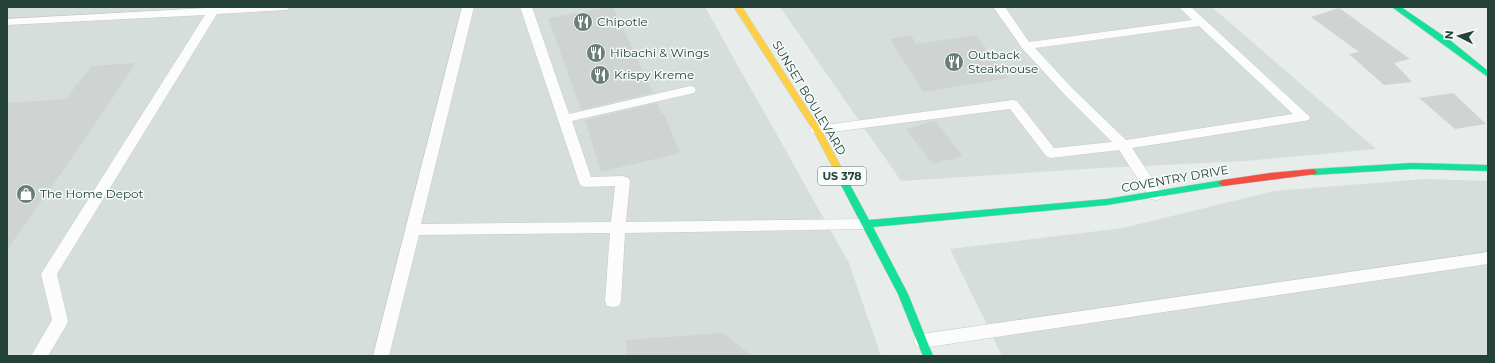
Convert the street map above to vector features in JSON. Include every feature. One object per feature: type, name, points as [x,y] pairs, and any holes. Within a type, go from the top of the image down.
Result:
[{"type":"street","name":"SUNSET BOULEVARD","points":[[738,7],[817,130],[903,294],[928,356]]},
{"type":"street","points":[[1396,7],[1448,43],[1488,75]]},
{"type":"street","name":"COVENTRY DRIVE","points":[[866,224],[1107,202],[1249,179],[1301,173],[1422,165],[1453,165],[1488,168]]},
{"type":"lane","points":[[7,22],[286,7]]},
{"type":"lane","points":[[381,356],[468,7]]},
{"type":"lane","points":[[526,7],[586,182],[623,181],[613,301]]},
{"type":"lane","points":[[999,7],[1026,46],[1069,92],[1123,145],[1156,195]]},
{"type":"lane","points":[[817,130],[1014,104],[1051,153],[1123,145],[1304,118],[1186,7]]},
{"type":"lane","points":[[38,356],[60,321],[49,274],[213,12]]},
{"type":"lane","points":[[1026,46],[1201,22]]},
{"type":"lane","points":[[564,119],[690,90]]},
{"type":"lane","points":[[413,230],[866,224]]},
{"type":"lane","points":[[922,341],[1488,258]]},
{"type":"shaded area","points":[[7,7],[705,7],[849,263],[881,356],[7,356]]},
{"type":"shaded area","points":[[780,7],[1212,7],[1376,149],[1246,161],[1102,168],[901,181]]},
{"type":"shaded area","points":[[1424,179],[1488,181],[1488,356],[1002,356],[950,249],[1123,228],[1274,191]]},
{"type":"building","points":[[613,7],[653,93],[581,110],[548,18]]},
{"type":"building","points":[[1339,8],[1410,59],[1394,63],[1412,82],[1384,85],[1349,54],[1359,52],[1311,17]]},
{"type":"building","points":[[911,35],[916,44],[976,35],[1009,78],[923,92],[890,39]]},
{"type":"building","points":[[136,63],[7,250],[7,103],[66,99],[91,66]]},
{"type":"building","points":[[1453,93],[1486,124],[1455,129],[1419,98]]},
{"type":"building","points":[[657,103],[662,114],[664,114],[680,153],[601,172],[585,120]]},
{"type":"building","points":[[935,121],[963,156],[933,164],[906,129]]},
{"type":"building","points":[[723,333],[752,356],[627,356],[626,340]]},
{"type":"traffic: fast","points":[[1396,7],[1448,43],[1488,75]]},
{"type":"traffic: fast","points":[[1313,172],[1412,166],[1488,168]]},
{"type":"traffic: fast","points":[[845,183],[903,294],[928,356]]},
{"type":"traffic: fast","points":[[866,224],[1107,202],[1223,183]]},
{"type":"traffic: slow","points":[[738,7],[817,130],[845,183]]},
{"type":"traffic: jam","points":[[1223,183],[1270,176],[1313,172]]},
{"type":"place","name":"Chipotle","points":[[583,22]]},
{"type":"place","name":"Hibachi & Wings","points":[[596,53]]},
{"type":"place","name":"Outback Steakhouse","points":[[954,62]]},
{"type":"place","name":"Krispy Kreme","points":[[600,75]]},
{"type":"place","name":"The Home Depot","points":[[26,194]]}]
